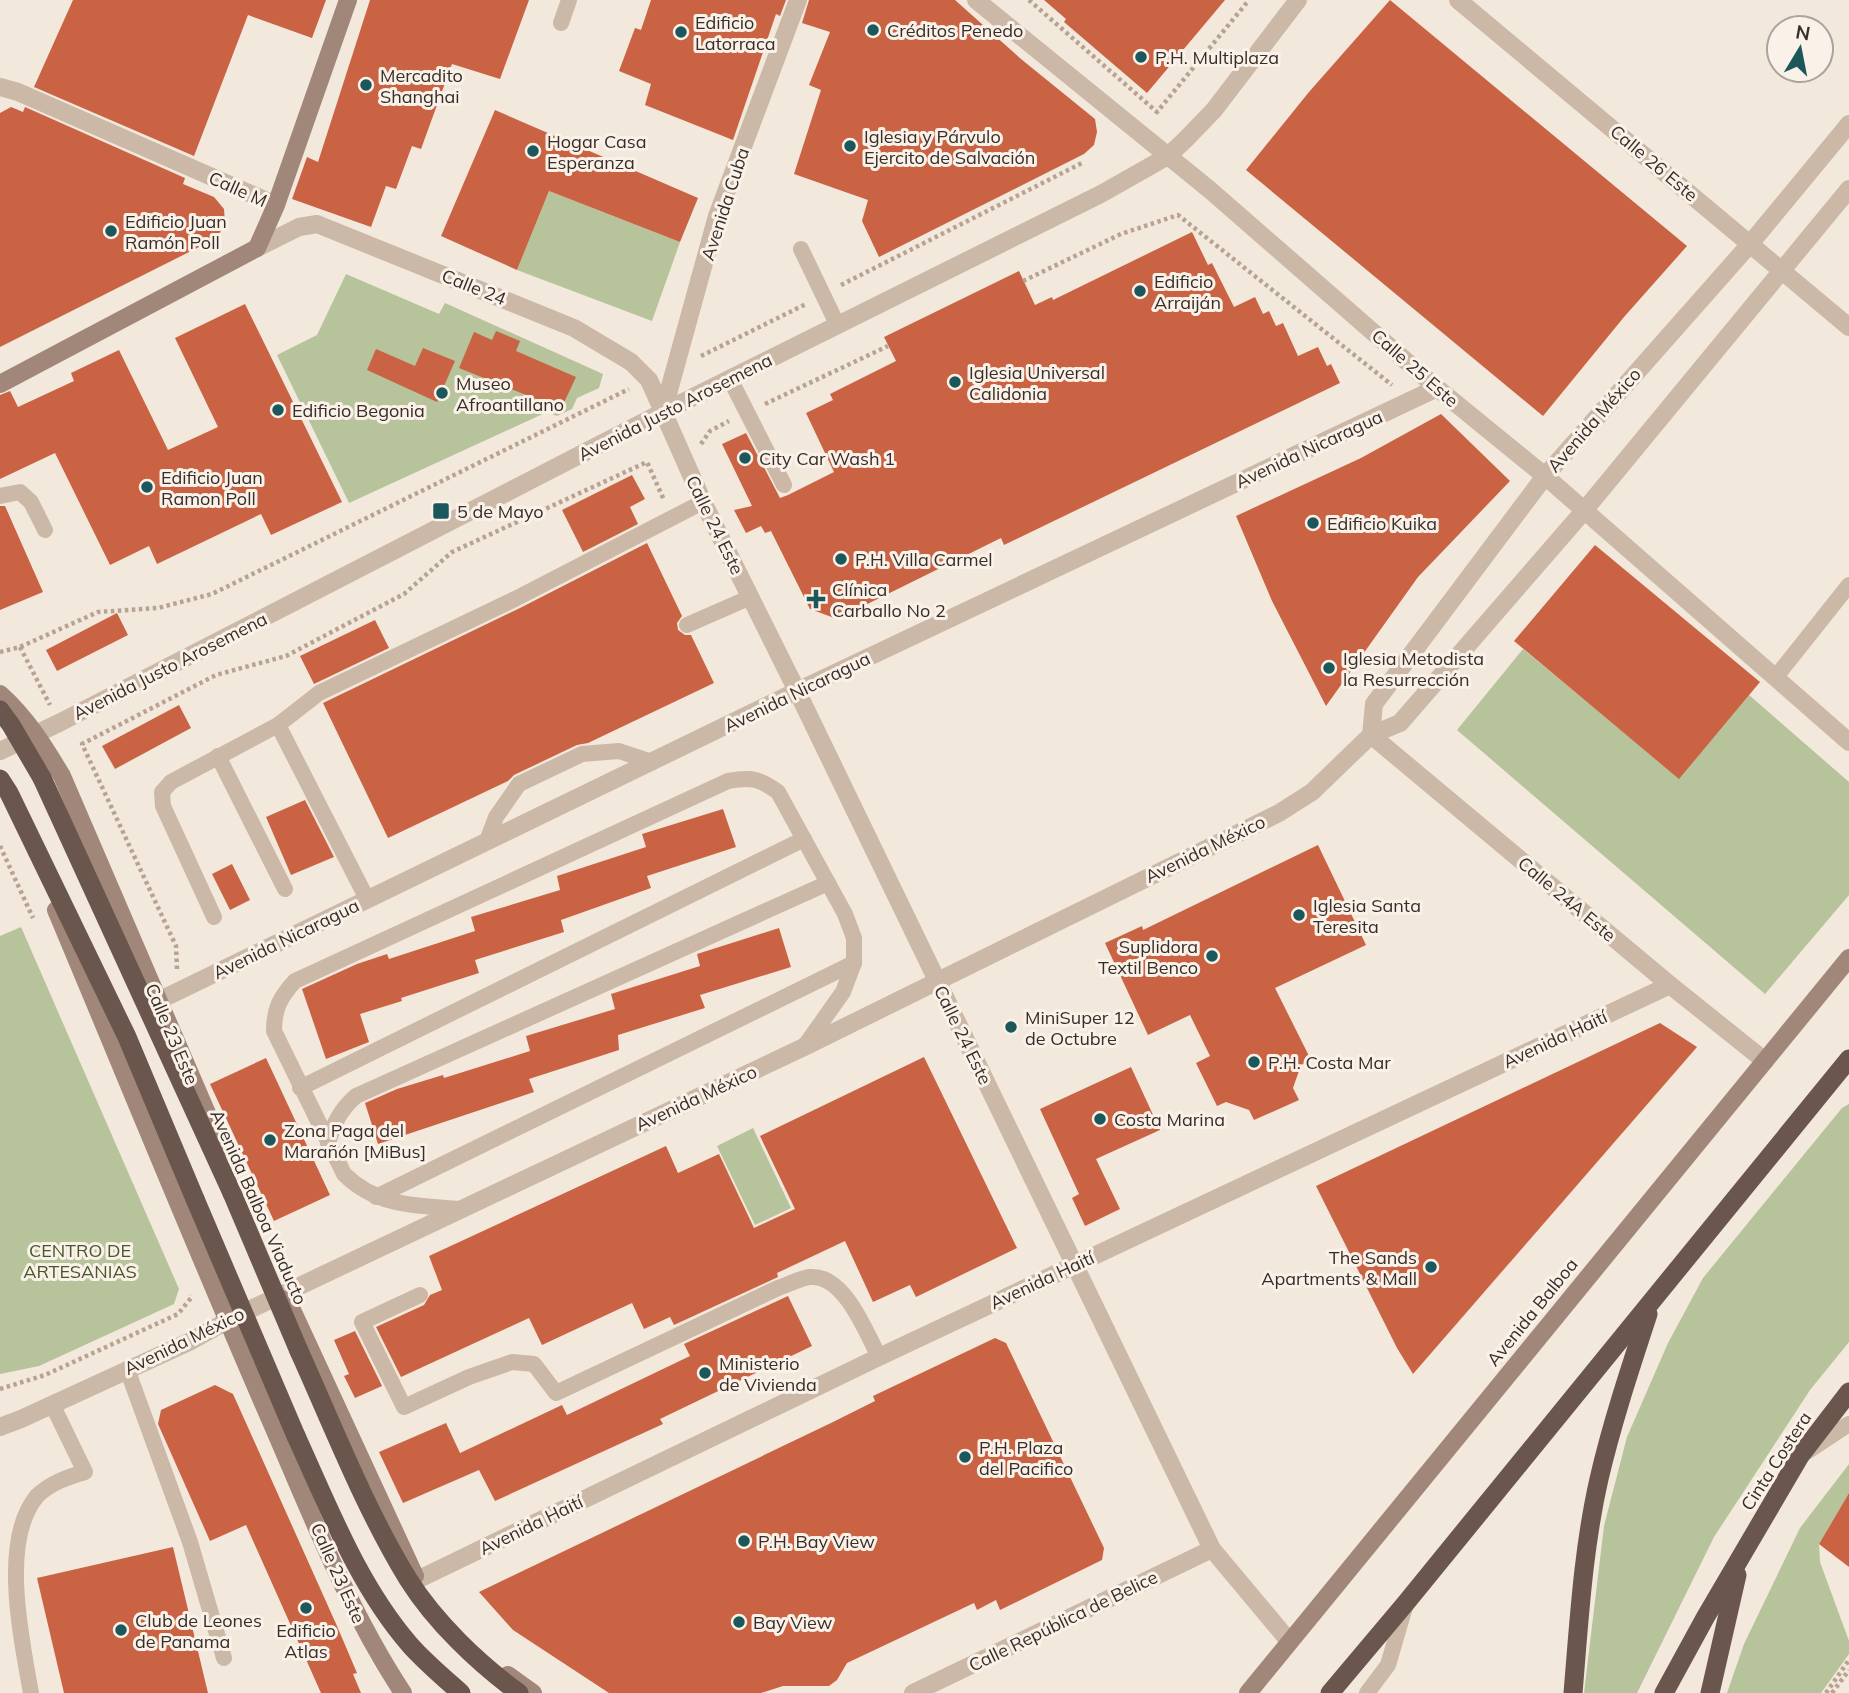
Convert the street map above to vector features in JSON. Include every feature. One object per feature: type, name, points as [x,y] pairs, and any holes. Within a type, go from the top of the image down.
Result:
[{"type":"highway","name":"Avenida Balboa Viaducto","points":[[0,710],[42,778],[232,1193],[299,1352],[377,1523],[409,1580],[451,1632],[487,1670],[519,1693]]},
{"type":"highway","points":[[0,779],[127,1037],[296,1436],[348,1550],[379,1603],[411,1645],[461,1693]]},
{"type":"highway","points":[[1330,1693],[1849,1059]]},
{"type":"highway","points":[[1573,1693],[1586,1551],[1599,1480],[1622,1393],[1651,1303]]},
{"type":"highway","name":"Cinta Costera","points":[[1664,1693],[1800,1456],[1849,1392]]},
{"type":"highway","name":"Cinta Costera","points":[[1710,1693],[1741,1555]]},
{"type":"main road","name":"Calle M","points":[[276,205],[348,0]]},
{"type":"main road","points":[[257,248],[276,205]]},
{"type":"main road","name":"Calle 24","points":[[0,384],[257,248]]},
{"type":"main road","name":"Calle 23 Este","points":[[0,694],[14,706],[36,734],[62,776],[284,1294],[417,1580],[459,1633],[501,1670],[533,1693]]},
{"type":"main road","name":"Calle 23 Este","points":[[0,792],[29,845],[227,1321],[362,1626],[403,1693]]},
{"type":"main road","name":"Avenida Balboa","points":[[1248,1693],[1849,958]]},
{"type":"street","name":"Avenida Cuba","points":[[663,412],[717,216],[798,0]]},
{"type":"street","name":"Calle 25 Este","points":[[975,0],[1210,190],[1437,388],[1545,476],[1849,742]]},
{"type":"street","name":"Avenida Justo Arosemena","points":[[0,751],[60,723],[663,412],[1101,194],[1168,156],[1214,110],[1298,0]]},
{"type":"street","name":"Calle 26 Este","points":[[1458,0],[1849,327]]},
{"type":"street","name":"Calle M","points":[[0,87],[18,92],[276,205]]},
{"type":"street","name":"Avenida México","points":[[1371,735],[1374,704],[1545,476],[1750,244],[1849,124]]},
{"type":"street","name":"Avenida México","points":[[0,1426],[191,1341],[227,1321],[804,1046],[1279,813],[1312,792],[1371,735],[1400,723],[1583,512],[1849,189]]},
{"type":"street","name":"Calle 24","points":[[257,248],[299,227],[317,224],[574,328],[631,362],[649,380],[663,412]]},
{"type":"street","name":"Avenida Nicaragua","points":[[158,1001],[797,691],[1437,388]]},
{"type":"street","name":"Calle 24 Este","points":[[663,412],[703,502],[1212,1549],[1289,1642]]},
{"type":"street","name":"Calle 24A Este","points":[[1371,735],[1765,1061]]},
{"type":"street","name":"Avenida Haití","points":[[417,1580],[879,1357],[1670,985]]},
{"type":"street","name":"Calle República de Belice","points":[[913,1693],[1212,1549]]},
{"type":"lane","points":[[561,23],[569,0]]},
{"type":"lane","points":[[802,248],[838,327]]},
{"type":"lane","points":[[730,379],[784,485]]},
{"type":"lane","points":[[0,496],[20,492],[31,502],[45,530]]},
{"type":"lane","points":[[214,917],[163,806],[163,792],[171,782],[278,725],[319,693],[515,599],[703,502]]},
{"type":"lane","points":[[1775,678],[1849,585]]},
{"type":"lane","points":[[687,625],[751,597]]},
{"type":"lane","points":[[278,725],[367,899]]},
{"type":"lane","points":[[486,841],[496,817],[519,784],[582,754],[619,751],[652,762]]},
{"type":"lane","points":[[218,756],[285,889]]},
{"type":"lane","points":[[462,1209],[415,1206],[376,1197],[357,1187],[344,1174],[274,1031],[274,1014],[281,996],[295,981],[728,781],[746,778],[762,780],[778,792],[845,914],[854,938],[854,963],[843,992],[804,1046]]},
{"type":"lane","points":[[300,1088],[804,839]]},
{"type":"lane","points":[[328,1143],[340,1114],[356,1097],[828,883]]},
{"type":"lane","points":[[376,1197],[854,963]]},
{"type":"lane","points":[[420,1295],[362,1322],[404,1407],[469,1377],[512,1362],[534,1364],[556,1393],[778,1288],[811,1277],[832,1282],[857,1312],[879,1357]]},
{"type":"lane","points":[[127,1369],[190,1542],[223,1658]]},
{"type":"lane","points":[[31,1693],[14,1592],[13,1548],[19,1519],[37,1495],[59,1480],[85,1472],[52,1404]]},
{"type":"lane","points":[[1800,1456],[1849,1424]]},
{"type":"lane","points":[[1367,1693],[1388,1665],[1405,1604]]},
{"type":"path","points":[[1029,0],[1157,112],[1249,0]]},
{"type":"path","points":[[677,367],[1084,162]]},
{"type":"path","points":[[1023,281],[1121,234],[1178,215],[1412,401]]},
{"type":"path","points":[[700,446],[710,431],[888,346]]},
{"type":"path","points":[[0,652],[20,647],[98,612],[158,608],[212,594],[649,380]]},
{"type":"path","points":[[20,647],[67,739],[82,744]]},
{"type":"path","points":[[0,846],[34,922]]},
{"type":"path","points":[[0,1389],[45,1375],[178,1314],[191,1298],[186,1285]]},
{"type":"path","points":[[1826,1693],[1849,1660]]},
{"type":"path","points":[[1832,1693],[1849,1670]]},
{"type":"green space","points":[[549,191],[680,242],[652,321],[517,270]]},
{"type":"green space","name":"Museo Afroantillano","points":[[346,274],[439,314],[445,303],[603,374],[599,388],[577,398],[572,409],[557,416],[547,412],[349,503],[277,355],[317,335]]},
{"type":"green space","points":[[1523,649],[1679,778],[1749,695],[1849,782],[1849,895],[1765,994],[1457,730]]},
{"type":"green space","name":"CENTRO DE ARTESANIAS","points":[[21,927],[179,1289],[174,1304],[39,1366],[0,1374],[0,936]]},
{"type":"green space","points":[[1849,1104],[1849,1342],[1810,1390],[1714,1537],[1637,1693],[1584,1693],[1604,1526],[1627,1437],[1668,1343],[1703,1278],[1842,1108]]},
{"type":"green space","points":[[753,1128],[791,1208],[755,1225],[717,1146]]},
{"type":"green space","points":[[1849,1464],[1849,1493],[1819,1544],[1820,1562],[1849,1641],[1849,1654],[1821,1693],[1727,1693],[1744,1644],[1800,1528]]},
{"type":"building","points":[[73,0],[326,0],[312,38],[248,15],[194,156],[34,87]]},
{"type":"building","points":[[370,0],[529,0],[500,79],[452,64],[421,149],[412,146],[396,189],[386,186],[371,227],[292,199],[307,157],[318,162]]},
{"type":"building","points":[[651,0],[786,0],[780,16],[776,14],[733,140],[645,105],[651,84],[619,71],[635,28],[641,30]]},
{"type":"building","points":[[809,0],[955,0],[1021,59],[1095,119],[1097,132],[1094,145],[1084,154],[879,257],[862,221],[868,200],[794,174],[821,90],[809,85],[830,32],[802,23]]},
{"type":"building","name":"P.H. Multiplaza","points":[[1044,0],[1225,0],[1147,93],[1064,22],[1066,19]]},
{"type":"building","points":[[1390,0],[1687,246],[1624,317],[1543,416],[1246,170],[1309,92]]},
{"type":"building","name":"Edificio Juan Ramón Poll","points":[[11,107],[23,112],[25,107],[185,178],[183,184],[214,197],[224,209],[225,223],[217,238],[0,347],[0,113]]},
{"type":"building","name":"Hogar Casa Esperanza","points":[[495,110],[698,198],[680,242],[549,191],[517,270],[441,236]]},
{"type":"building","points":[[1192,232],[1208,265],[1212,263],[1234,307],[1255,297],[1263,314],[1269,311],[1276,326],[1283,323],[1298,356],[1318,347],[1327,366],[1331,364],[1340,383],[1004,545],[1001,538],[837,619],[810,609],[771,531],[765,533],[761,526],[746,533],[734,510],[752,506],[722,444],[746,433],[780,498],[788,495],[834,472],[806,413],[833,400],[830,394],[896,361],[884,337],[1019,271],[1035,305],[1052,297],[1053,300]]},
{"type":"building","points":[[245,304],[342,502],[271,535],[261,514],[157,564],[149,546],[110,565],[55,453],[0,479],[0,395],[10,391],[18,407],[74,381],[71,373],[119,350],[168,450],[218,427],[175,338]]},
{"type":"building","points":[[496,331],[520,341],[516,351],[576,377],[561,409],[459,368],[474,332],[492,340]]},
{"type":"building","points":[[423,348],[455,361],[437,402],[367,370],[376,349],[415,366]]},
{"type":"building","points":[[1441,414],[1510,481],[1418,577],[1326,706],[1272,601],[1236,516],[1361,458]]},
{"type":"building","points":[[632,475],[645,499],[630,507],[638,524],[583,552],[562,510]]},
{"type":"building","points":[[0,506],[5,506],[43,592],[0,610]]},
{"type":"building","points":[[647,543],[682,616],[677,623],[678,630],[685,635],[691,635],[714,683],[588,743],[577,745],[388,838],[323,703]]},
{"type":"building","points":[[1595,545],[1760,682],[1679,779],[1514,641]]},
{"type":"building","points":[[117,613],[128,635],[57,671],[46,650]]},
{"type":"building","points":[[375,620],[389,648],[314,684],[300,656]]},
{"type":"building","points":[[179,705],[191,728],[115,769],[102,746]]},
{"type":"building","points":[[305,800],[334,857],[291,875],[266,817]]},
{"type":"building","points":[[723,809],[736,847],[647,876],[651,888],[561,920],[564,932],[475,960],[479,973],[360,1014],[369,1042],[326,1059],[302,989],[357,964],[387,954],[389,959],[475,931],[471,917],[560,890],[557,876],[646,847],[642,834]]},
{"type":"building","points":[[1318,845],[1366,945],[1275,988],[1311,1060],[1301,1065],[1293,1088],[1299,1100],[1254,1120],[1249,1110],[1226,1102],[1217,1106],[1196,1063],[1210,1056],[1190,1015],[1148,1035],[1105,943],[1142,926],[1143,930]]},
{"type":"building","points":[[232,864],[250,900],[230,910],[212,874]]},
{"type":"building","points":[[779,928],[791,967],[700,995],[705,1008],[618,1035],[619,1050],[529,1079],[534,1092],[378,1144],[365,1103],[397,1089],[443,1075],[444,1078],[530,1051],[526,1036],[615,1009],[611,994],[700,966],[697,954]]},
{"type":"building","name":"The Sands Apartments & Mall","points":[[1660,1023],[1697,1047],[1413,1374],[1397,1348],[1316,1186]]},
{"type":"building","points":[[924,1057],[1017,1248],[916,1297],[910,1285],[873,1302],[845,1241],[777,1273],[778,1277],[674,1325],[670,1317],[644,1329],[632,1303],[542,1345],[529,1318],[401,1377],[376,1327],[424,1305],[430,1295],[442,1290],[429,1256],[666,1146],[678,1173],[719,1154],[754,1228],[795,1209],[760,1136]]},
{"type":"building","name":"Zona Paga del Marañón [MiBus]","points":[[266,1058],[330,1195],[274,1221],[210,1084]]},
{"type":"building","name":"Costa Marina","points":[[1131,1067],[1160,1130],[1096,1159],[1120,1209],[1085,1226],[1072,1198],[1079,1194],[1040,1109]]},
{"type":"building","points":[[788,1296],[812,1346],[660,1419],[663,1424],[495,1501],[479,1470],[403,1503],[379,1452],[446,1423],[460,1453],[562,1405],[567,1415],[690,1356],[684,1344]]},
{"type":"building","points":[[355,1331],[382,1386],[355,1398],[344,1376],[349,1374],[334,1340]]},
{"type":"building","name":"P.H. Bay View","points":[[995,1338],[1006,1343],[1104,1548],[1102,1560],[1000,1610],[996,1600],[977,1610],[974,1603],[847,1663],[837,1680],[829,1686],[783,1686],[761,1693],[609,1693],[513,1630],[479,1592],[833,1422],[875,1401],[873,1396]]},
{"type":"building","points":[[215,1385],[233,1394],[337,1626],[357,1673],[353,1674],[361,1693],[321,1693],[246,1525],[210,1541],[158,1424],[161,1410]]},
{"type":"building","points":[[1849,1493],[1849,1567],[1819,1544]]},
{"type":"building","name":"Club de Leones de Panama","points":[[173,1547],[208,1693],[64,1693],[37,1578]]},
{"type":"place","name":"Créditos Penedo","points":[[873,30]]},
{"type":"place","name":"Edificio Latorraca","points":[[681,32]]},
{"type":"place","name":"P.H. Multiplaza","points":[[1141,57]]},
{"type":"place","name":"Mercadito Shanghai","points":[[366,85]]},
{"type":"place","name":"Iglesia y Párvulo Ejercito de Salvación","points":[[850,146]]},
{"type":"place","name":"Hogar Casa Esperanza","points":[[533,151]]},
{"type":"place","name":"Edificio Juan Ramón Poll","points":[[111,231]]},
{"type":"place","name":"Edificio Arraiján","points":[[1140,291]]},
{"type":"place","name":"Iglesia Universal Calidonia","points":[[955,382]]},
{"type":"place","name":"Museo Afroantillano","points":[[442,393]]},
{"type":"place","name":"Edificio Begonia","points":[[278,410]]},
{"type":"place","name":"City Car Wash 1","points":[[745,458]]},
{"type":"place","name":"Edificio Juan Ramon Poll","points":[[147,487]]},
{"type":"place","name":"5 de Mayo","points":[[441,511]]},
{"type":"place","name":"Edificio Kuika","points":[[1313,523]]},
{"type":"place","name":"P.H. Villa Carmel","points":[[841,559]]},
{"type":"place","name":"Clínica Carballo No 2","points":[[816,599]]},
{"type":"place","name":"Iglesia Metodista la Resurrección","points":[[1329,668]]},
{"type":"place","name":"Iglesia Santa Teresita","points":[[1299,915]]},
{"type":"place","name":"Suplidora Textil Benco","points":[[1212,956]]},
{"type":"place","name":"MiniSuper 12 de Octubre","points":[[1011,1027]]},
{"type":"place","name":"P.H. Costa Mar","points":[[1254,1062]]},
{"type":"place","name":"Costa Marina","points":[[1100,1119]]},
{"type":"place","name":"Zona Paga del Marañón [MiBus]","points":[[270,1140]]},
{"type":"place","name":"The Sands Apartments & Mall","points":[[1431,1267]]},
{"type":"place","name":"Ministerio de Vivienda","points":[[705,1373]]},
{"type":"place","name":"P.H. Plaza del Pacifico","points":[[965,1457]]},
{"type":"place","name":"P.H. Bay View","points":[[744,1541]]},
{"type":"place","name":"Edificio Atlas","points":[[306,1608]]},
{"type":"place","name":"Bay View","points":[[739,1622]]},
{"type":"place","name":"Club de Leones de Panama","points":[[121,1630]]}]
